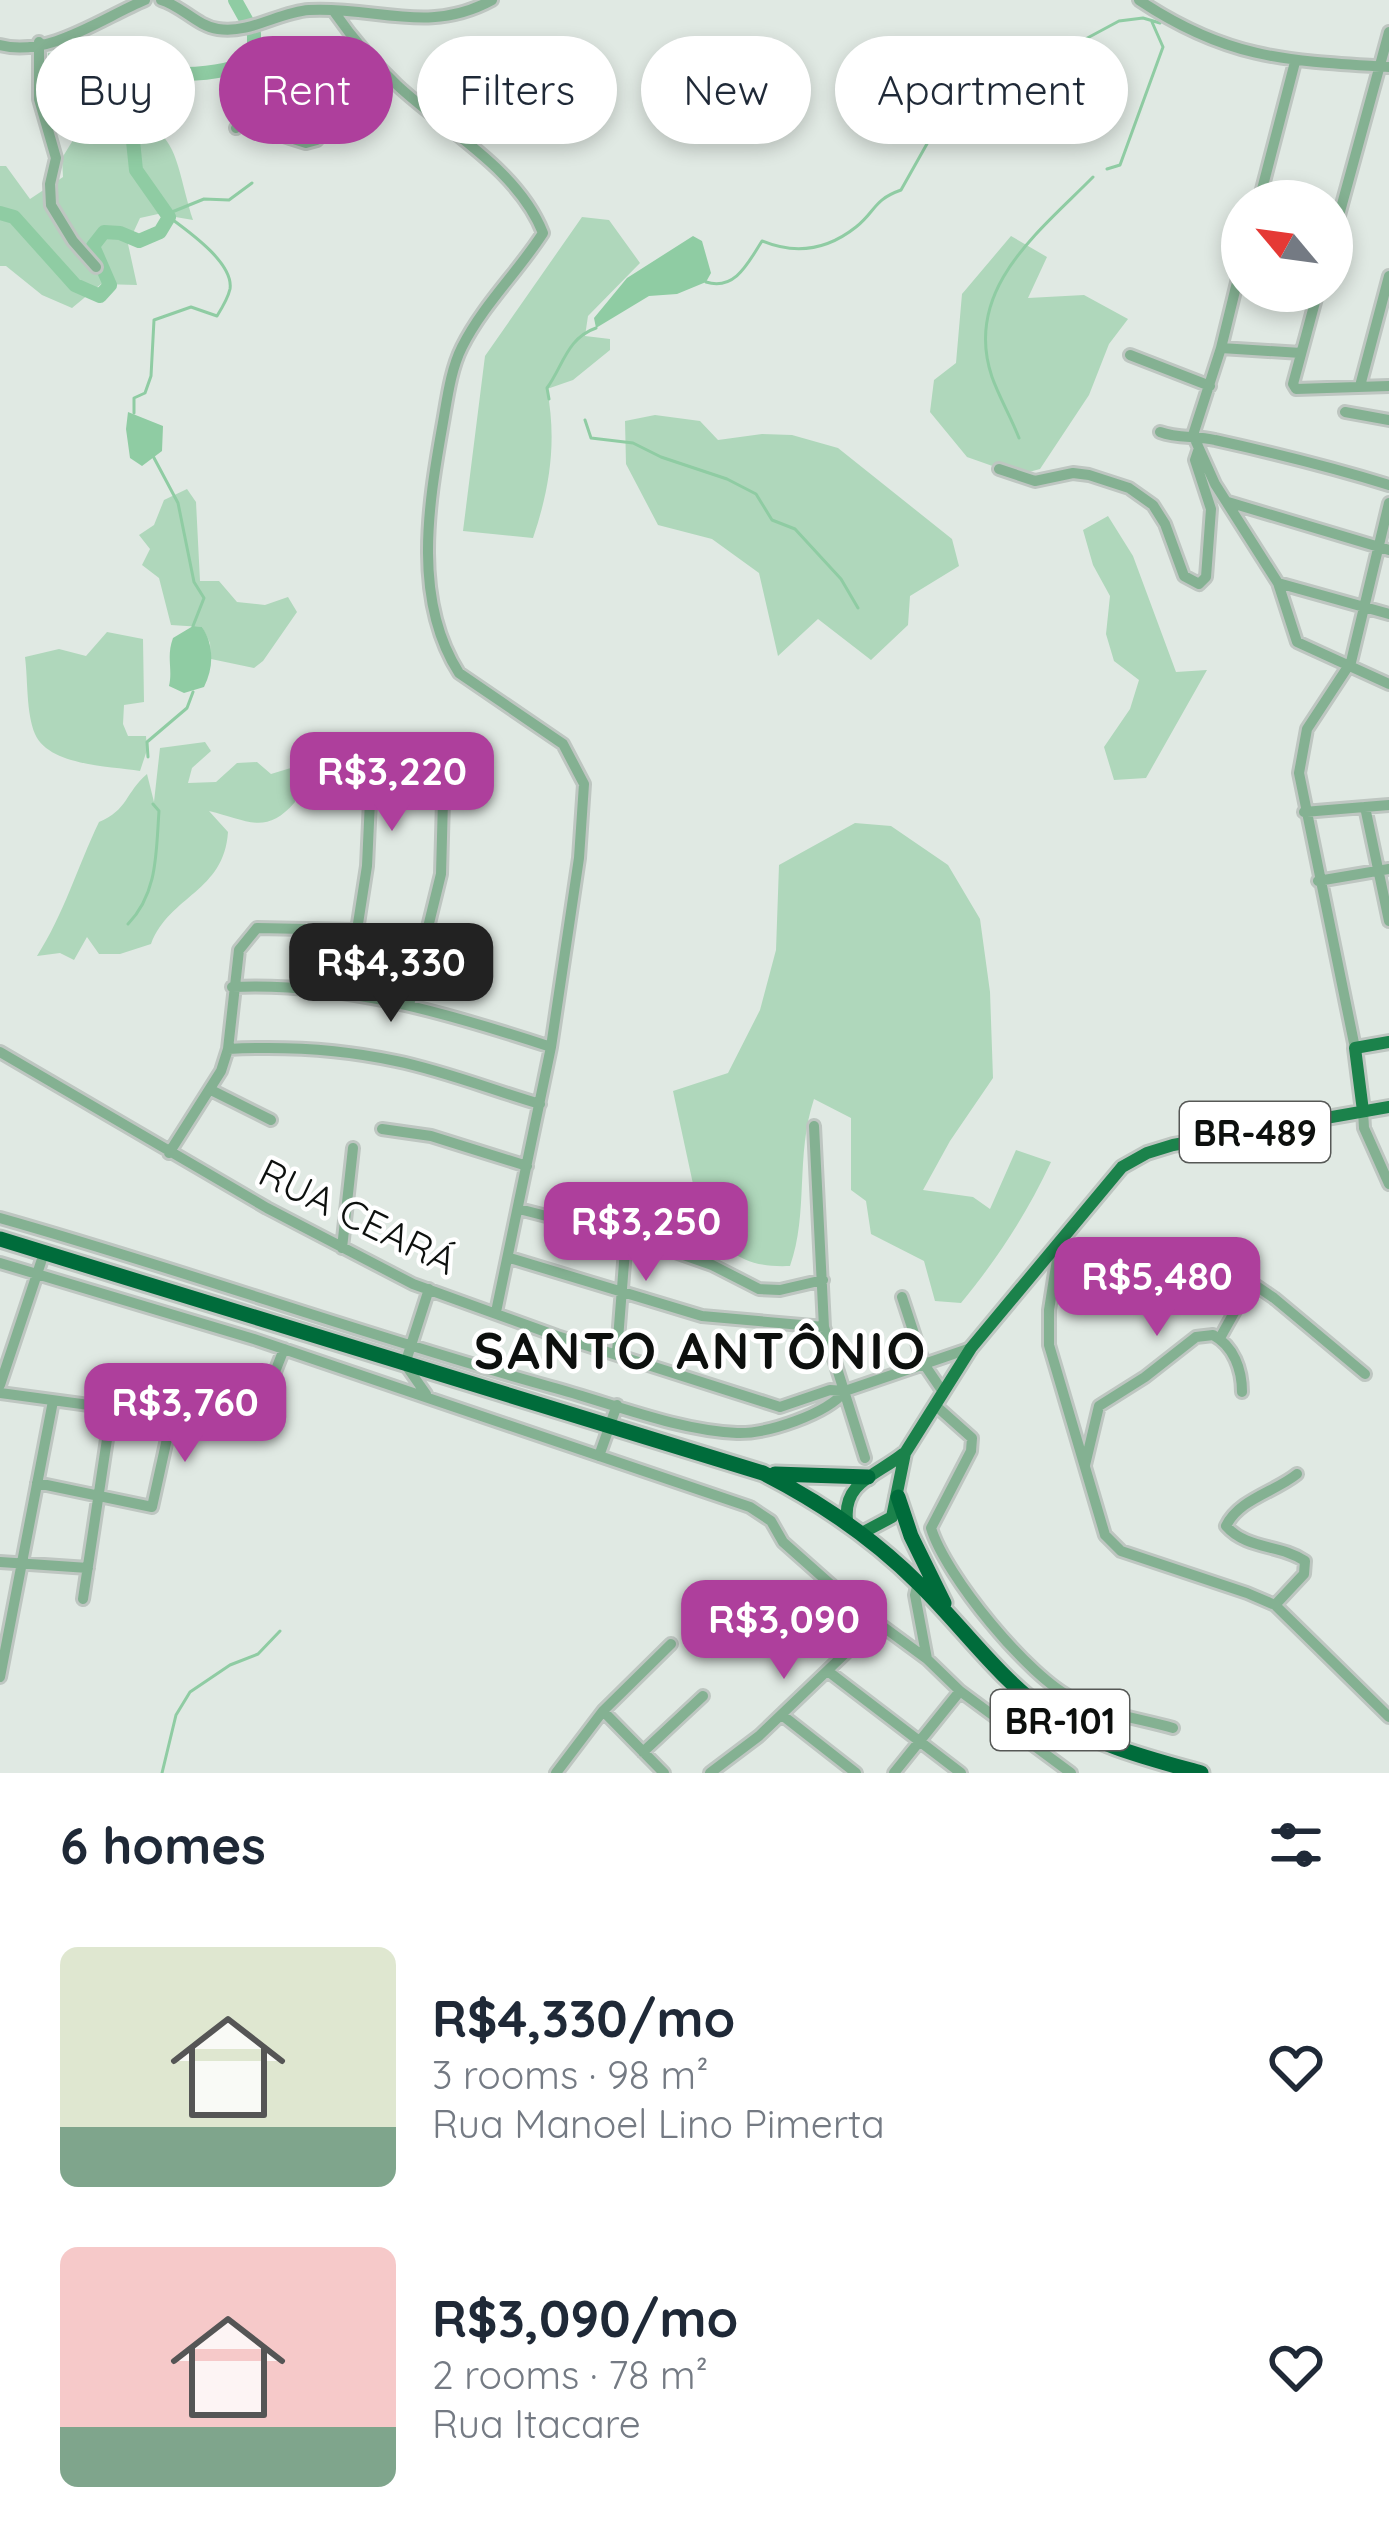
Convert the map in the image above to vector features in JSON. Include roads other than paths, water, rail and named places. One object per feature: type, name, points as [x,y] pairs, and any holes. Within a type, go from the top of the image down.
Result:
[{"type":"highway","name":"BR-101","points":[[0,1239],[763,1473],[862,1532],[918,1583],[1005,1676],[1051,1715],[1127,1752],[1201,1773]]},
{"type":"highway","points":[[763,1473],[875,1474]]},
{"type":"highway","points":[[898,1489],[910,1536],[950,1617]]},
{"type":"main road","points":[[1363,1111],[1355,1048],[1389,1042]]},
{"type":"main road","name":"BR-489","points":[[898,1489],[904,1454],[970,1348],[1112,1177],[1147,1153],[1389,1107]]},
{"type":"main road","name":"BR-489","points":[[847,1520],[849,1493],[904,1454]]},
{"type":"main road","points":[[862,1532],[892,1516],[898,1489],[875,1474]]},
{"type":"street","points":[[70,36],[145,0]]},
{"type":"street","points":[[161,0],[190,7],[213,28],[238,29],[308,10],[335,13],[362,5],[432,20],[492,0]]},
{"type":"street","points":[[1139,0],[1206,39],[1295,62],[1385,67]]},
{"type":"street","points":[[335,13],[351,36]]},
{"type":"street","points":[[1351,180],[1385,67],[1389,32]]},
{"type":"street","points":[[0,45],[14,49],[36,44]]},
{"type":"street","points":[[1264,180],[1295,62]]},
{"type":"street","points":[[393,80],[513,186],[543,233],[460,350],[444,416],[426,542],[431,592],[459,673],[562,744],[584,784],[579,858],[551,1047],[511,1258],[496,1312]]},
{"type":"street","points":[[52,144],[56,158],[51,205],[73,242],[96,267]]},
{"type":"street","points":[[1360,386],[1389,276]]},
{"type":"street","points":[[1230,312],[1193,435],[1198,451],[1278,583],[1297,642],[1389,684]]},
{"type":"street","points":[[1312,312],[1296,389],[1389,386]]},
{"type":"street","points":[[1221,348],[1301,353]]},
{"type":"street","points":[[1130,355],[1210,386]]},
{"type":"street","points":[[1345,412],[1389,420]]},
{"type":"street","points":[[1160,432],[1309,461],[1389,485]]},
{"type":"street","points":[[999,469],[1035,481],[1073,473],[1090,475],[1129,488],[1153,505],[1184,576],[1199,584],[1206,577],[1211,508],[1195,460],[1198,451]]},
{"type":"street","points":[[1228,502],[1384,548]]},
{"type":"street","points":[[1355,1048],[1299,773],[1307,729],[1348,667],[1384,548],[1389,503]]},
{"type":"street","points":[[1278,583],[1389,614]]},
{"type":"street","points":[[357,930],[367,866],[372,757],[444,763],[441,874],[409,1005]]},
{"type":"street","points":[[1304,812],[1389,805]]},
{"type":"street","points":[[1365,807],[1383,870],[1389,921]]},
{"type":"street","points":[[1318,880],[1383,870]]},
{"type":"street","points":[[169,1153],[211,1090],[228,1049],[239,950],[257,928],[357,930],[424,944]]},
{"type":"street","points":[[232,987],[293,987],[409,1005],[551,1047]]},
{"type":"street","points":[[228,1049],[284,1047],[370,1055],[540,1104]]},
{"type":"street","name":"RUA CEARÁ","points":[[0,1052],[169,1153],[342,1248],[430,1289],[557,1336],[780,1407]]},
{"type":"street","points":[[211,1090],[271,1120]]},
{"type":"street","points":[[1363,1111],[1364,1128],[1389,1184]]},
{"type":"street","points":[[814,1126],[824,1327],[865,1458]]},
{"type":"street","points":[[382,1130],[431,1136],[527,1166]]},
{"type":"street","points":[[342,1248],[352,1148]]},
{"type":"street","points":[[519,1209],[626,1235],[712,1265],[767,1291],[824,1280]]},
{"type":"street","points":[[617,1352],[628,1212]]},
{"type":"street","points":[[0,1218],[411,1345],[726,1432],[757,1433],[775,1427],[835,1404],[845,1391]]},
{"type":"street","points":[[1061,1238],[1048,1329],[1052,1363],[1098,1517],[1113,1545],[1275,1605],[1389,1718]]},
{"type":"street","points":[[98,1268],[109,1250]]},
{"type":"street","points":[[44,1252],[0,1389],[53,1401],[252,1424],[284,1349]]},
{"type":"street","points":[[1211,1255],[1365,1374]]},
{"type":"street","points":[[511,1258],[724,1321],[824,1327]]},
{"type":"street","points":[[0,1263],[284,1349],[713,1492],[761,1513],[784,1543],[877,1623],[1071,1773]]},
{"type":"street","points":[[1220,1338],[1251,1282]]},
{"type":"street","points":[[430,1289],[405,1364],[421,1390],[436,1401],[468,1382]]},
{"type":"street","points":[[902,1298],[924,1364],[943,1392]]},
{"type":"street","points":[[1070,1415],[1099,1406],[1196,1337],[1209,1334],[1220,1338],[1235,1359],[1242,1392]]},
{"type":"street","points":[[775,1427],[780,1407],[830,1390],[845,1391],[970,1348]]},
{"type":"street","points":[[0,1677],[53,1401]]},
{"type":"street","points":[[599,1456],[616,1405]]},
{"type":"street","points":[[935,1405],[972,1438],[971,1451],[932,1528],[967,1590],[1012,1648],[1061,1693],[1173,1728]]},
{"type":"street","points":[[83,1599],[112,1406]]},
{"type":"street","points":[[1084,1470],[1099,1406]]},
{"type":"street","points":[[37,1483],[148,1508],[153,1505],[172,1416]]},
{"type":"street","points":[[1275,1605],[1304,1574],[1304,1561],[1289,1551],[1260,1547],[1226,1526],[1249,1502],[1298,1474]]},
{"type":"street","points":[[0,1562],[88,1568]]},
{"type":"street","points":[[918,1583],[915,1595],[927,1659]]},
{"type":"street","points":[[714,1772],[782,1715],[877,1623]]},
{"type":"street","points":[[556,1773],[603,1712],[671,1644]]},
{"type":"street","points":[[829,1672],[961,1773]]},
{"type":"street","points":[[894,1773],[960,1691]]},
{"type":"street","points":[[643,1752],[703,1696]]},
{"type":"street","points":[[603,1712],[664,1773]]},
{"type":"street","points":[[782,1715],[856,1773]]},
{"type":"waterway","points":[[0,213],[14,217],[75,285],[100,296],[110,285],[93,246],[104,232],[139,241],[160,232],[169,217],[136,170],[133,141],[100,84],[111,66],[205,73],[254,58],[254,34],[235,0]]},
{"type":"waterway","points":[[706,282],[733,279],[762,241],[811,248],[856,227],[880,202],[901,190],[928,142],[965,99],[962,85],[992,76],[1013,78],[1119,21],[1143,18],[1160,23]]},
{"type":"waterway","points":[[1107,169],[1120,165],[1163,47],[1152,22]]},
{"type":"waterway","points":[[1019,438],[992,377],[986,345],[988,316],[997,289],[1030,240],[1093,177]]},
{"type":"waterway","points":[[167,214],[204,199],[229,200],[252,183]]},
{"type":"waterway","points":[[134,413],[134,398],[145,393],[151,376],[154,320],[191,307],[217,316],[230,289],[217,258],[169,217]]},
{"type":"waterway","points":[[549,399],[547,388],[567,354],[578,338],[596,328]]},
{"type":"waterway","points":[[585,420],[591,438],[633,443],[756,494],[772,520],[795,529],[841,579],[858,608]]},
{"type":"waterway","points":[[153,456],[178,503],[194,582],[204,598],[193,626]]},
{"type":"waterway","points":[[148,757],[147,742],[187,708],[193,692]]},
{"type":"waterway","points":[[128,924],[145,899],[154,871],[159,811],[153,804]]},
{"type":"waterway","points":[[162,1773],[176,1715],[190,1692],[230,1665],[258,1654],[280,1631]]},
{"type":"district","name":"SANTO ANTÔNIO","points":[[701,1350]]}]
